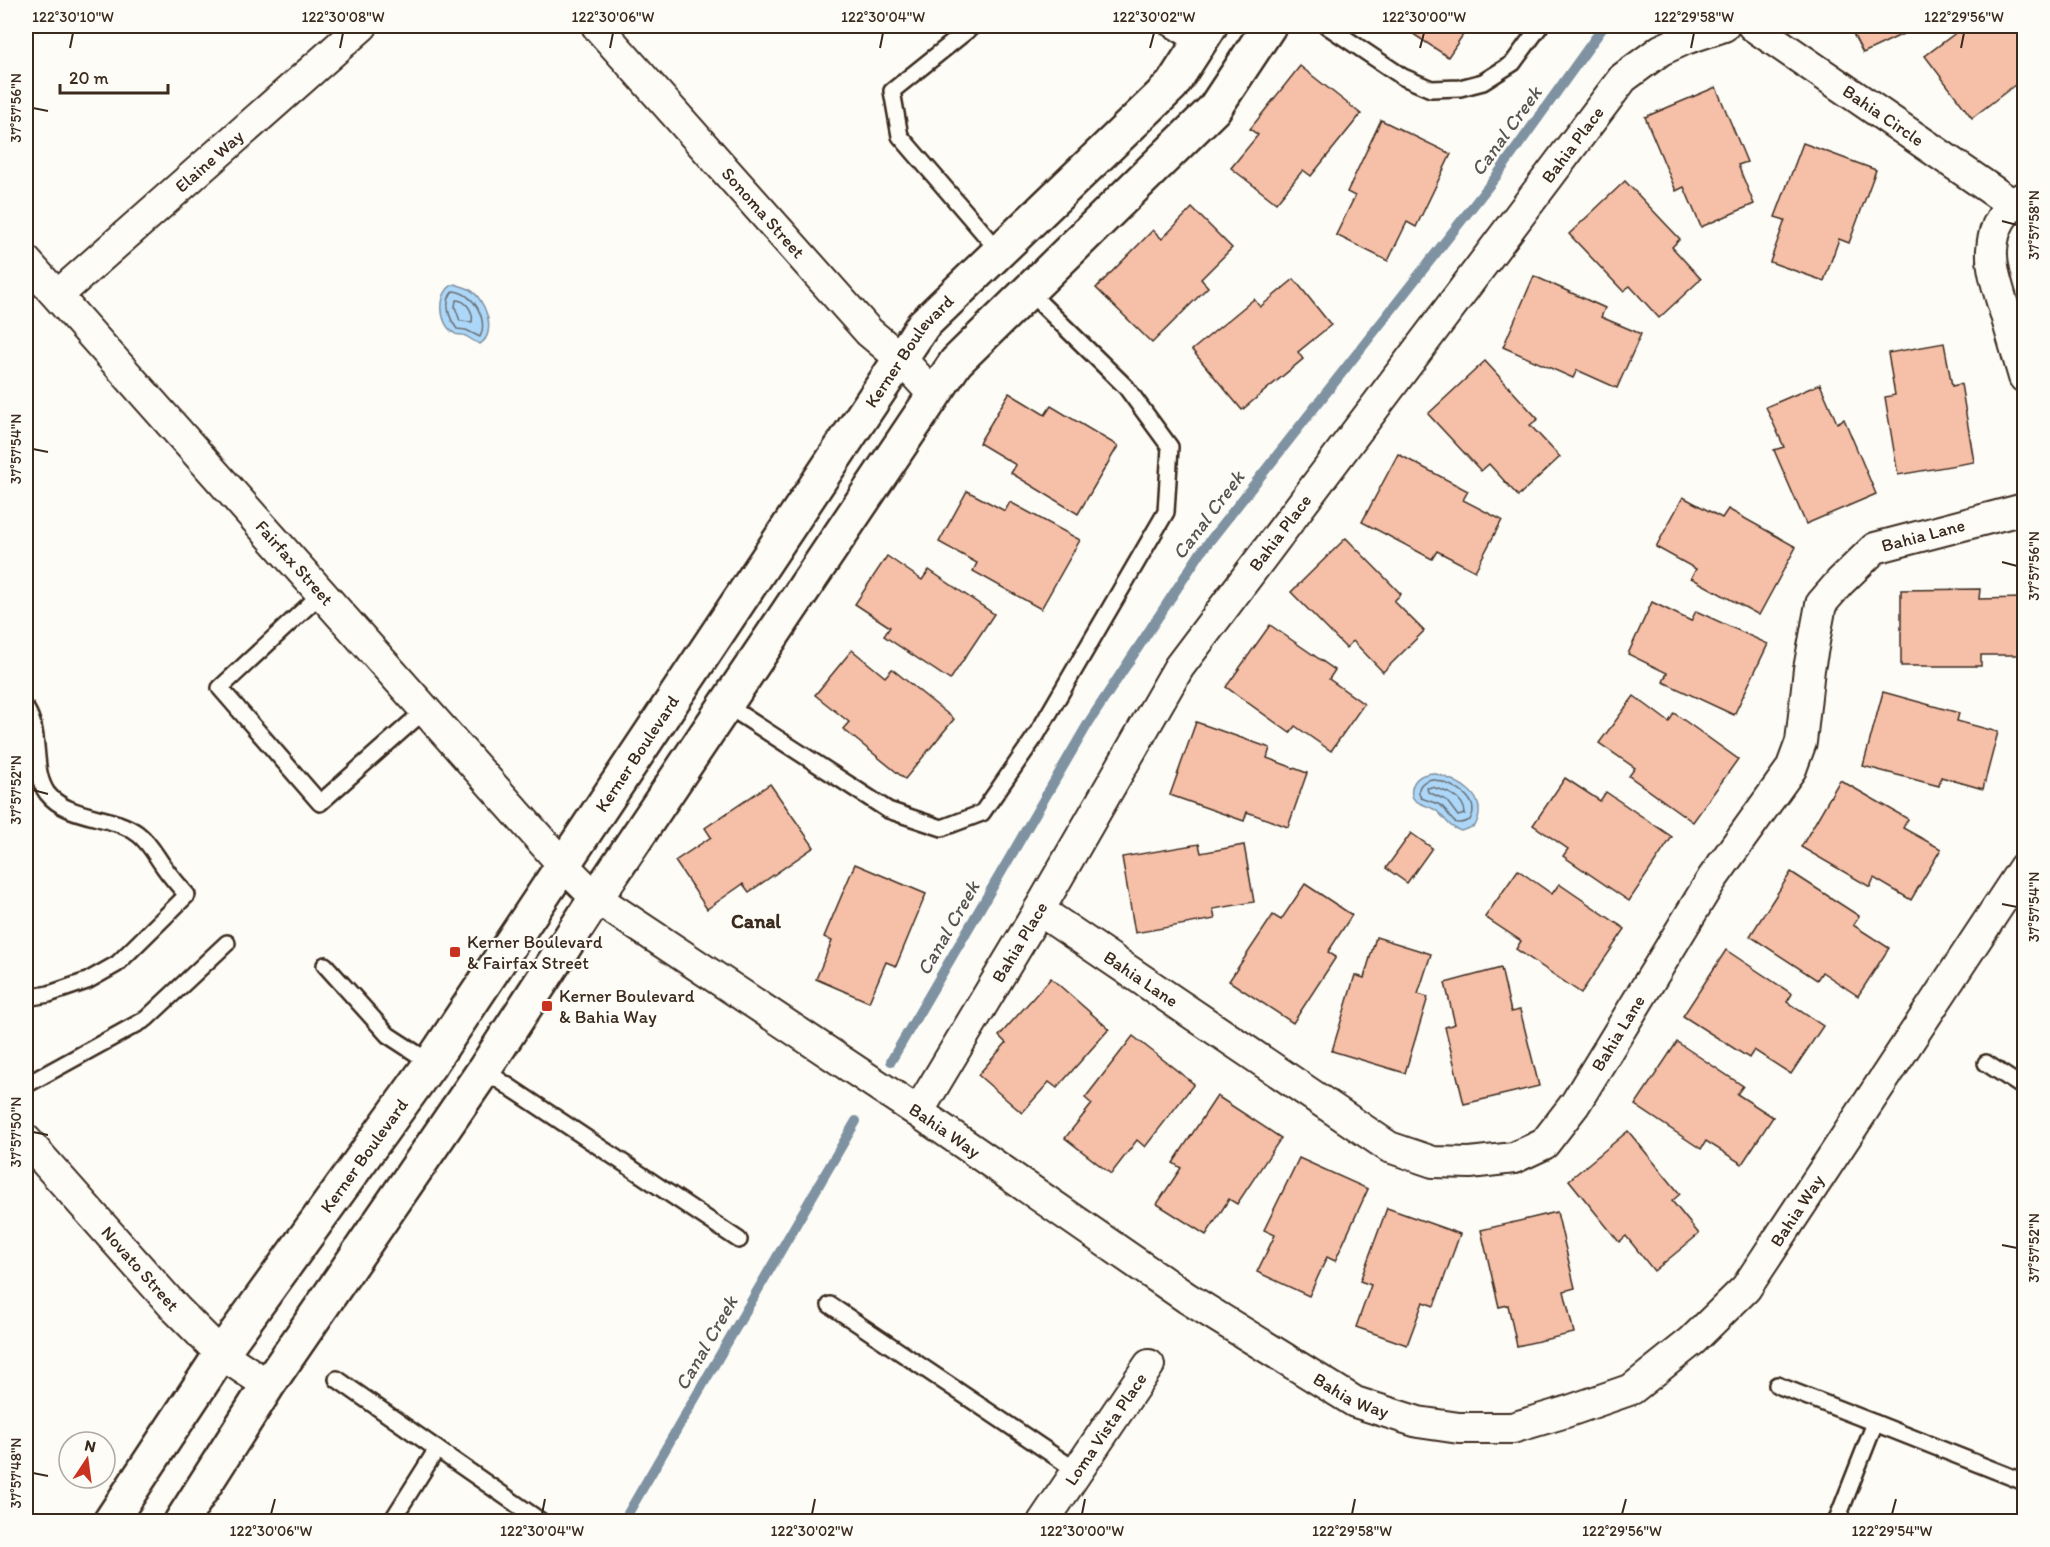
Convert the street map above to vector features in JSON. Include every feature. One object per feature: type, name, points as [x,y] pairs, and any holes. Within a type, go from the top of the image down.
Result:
[{"type":"street","name":"Elaine Way","points":[[58,295],[362,26]]},
{"type":"street","name":"Sonoma Street","points":[[597,26],[869,332],[900,358],[934,395]]},
{"type":"street","points":[[181,1521],[268,1385],[484,1070],[596,898],[956,362],[1214,109],[1269,26]]},
{"type":"street","name":"Bahia Place","points":[[918,1112],[1040,910],[1179,667],[1623,78],[1661,50],[1724,26]]},
{"type":"street","name":"Bahia Circle","points":[[1753,26],[2018,201]]},
{"type":"street","name":"Kerner Boulevard","points":[[110,1521],[221,1354],[431,1063],[923,325],[1172,85],[1204,36]]},
{"type":"street","points":[[2018,201],[1998,223],[1992,249],[1995,272],[2018,334],[2025,377]]},
{"type":"street","name":"Fairfax Street","points":[[26,261],[562,865]]},
{"type":"street","name":"Bahia Lane","points":[[1040,910],[1389,1147],[1433,1162],[1470,1163],[1514,1158],[1544,1144],[1575,1104],[1712,879],[1791,769],[1801,742],[1809,669],[1821,604],[1875,548],[2025,509]]},
{"type":"street","name":"Bahia Way","points":[[562,865],[596,898],[918,1112],[1187,1298],[1355,1402],[1418,1422],[1459,1428],[1512,1428],[1632,1389],[1692,1341],[1746,1288],[2024,870]]},
{"type":"street","name":"Novato Street","points":[[26,1140],[176,1309],[221,1354],[268,1385]]},
{"type":"street","name":"Loma Vista Place","points":[[1043,1521],[1149,1365]]},
{"type":"lane","points":[[973,26],[892,91],[900,136],[999,251]]},
{"type":"lane","points":[[1166,26],[1204,36]]},
{"type":"lane","points":[[1327,26],[1403,77],[1431,89],[1460,88],[1484,82],[1513,63],[1539,26]]},
{"type":"lane","points":[[726,705],[888,810],[942,828],[982,813],[1037,734],[1166,512],[1170,447],[1126,387],[1028,291]]},
{"type":"lane","points":[[322,593],[220,687],[320,803],[425,710]]},
{"type":"lane","points":[[26,709],[34,729],[40,776],[45,790],[54,800],[67,808],[137,833],[188,895],[117,964],[87,981],[49,994],[26,998]]},
{"type":"lane","points":[[26,1085],[146,1019],[226,943]]},
{"type":"lane","points":[[325,965],[388,1035],[431,1063]]},
{"type":"lane","points":[[1986,1063],[2025,1089]]},
{"type":"lane","points":[[484,1070],[739,1240]]},
{"type":"lane","points":[[830,1305],[1077,1471]]},
{"type":"lane","points":[[337,1379],[542,1521]]},
{"type":"lane","points":[[1777,1385],[2025,1482]]},
{"type":"lane","points":[[1836,1521],[1875,1424]]},
{"type":"lane","points":[[391,1521],[437,1449]]},
{"type":"water","points":[[455,284],[475,293],[484,307],[489,324],[485,339],[480,344],[465,336],[455,334],[445,322],[443,300],[449,287]]},
{"type":"water","points":[[1433,773],[1461,785],[1475,797],[1479,806],[1479,815],[1475,826],[1461,831],[1451,826],[1435,810],[1412,797],[1411,792],[1417,779]]},
{"type":"building","points":[[1401,26],[1469,26],[1448,57]]},
{"type":"building","points":[[1849,26],[1920,26],[1863,53]]},
{"type":"building","points":[[1965,26],[2024,26],[2024,78],[1972,118],[1925,56]]},
{"type":"building","points":[[1300,66],[1361,114],[1311,176],[1303,170],[1276,203],[1231,168],[1258,135],[1250,129]]},
{"type":"building","points":[[1716,87],[1747,162],[1738,165],[1754,204],[1701,227],[1684,187],[1676,191],[1645,117]]},
{"type":"building","points":[[1381,120],[1451,154],[1416,227],[1407,222],[1388,261],[1336,235],[1355,196],[1347,192]]},
{"type":"building","points":[[1803,143],[1876,170],[1849,243],[1839,239],[1824,281],[1770,262],[1785,220],[1775,217]]},
{"type":"building","points":[[1625,181],[1680,239],[1672,247],[1701,279],[1659,318],[1630,286],[1623,291],[1569,234]]},
{"type":"building","points":[[1192,208],[1232,248],[1201,279],[1208,287],[1152,343],[1096,288],[1153,230],[1162,239]]},
{"type":"building","points":[[1534,276],[1605,308],[1601,317],[1641,334],[1617,388],[1577,370],[1573,378],[1503,347]]},
{"type":"building","points":[[1294,279],[1331,325],[1298,352],[1303,359],[1242,410],[1192,350],[1254,299],[1260,307]]},
{"type":"building","points":[[1944,343],[1952,386],[1961,384],[1974,462],[1898,475],[1885,397],[1895,395],[1888,353]]},
{"type":"building","points":[[1485,361],[1538,419],[1530,425],[1560,457],[1518,496],[1489,464],[1481,471],[1428,414]]},
{"type":"building","points":[[1820,384],[1837,423],[1844,419],[1876,494],[1806,524],[1774,450],[1784,447],[1766,407]]},
{"type":"building","points":[[1009,393],[1045,415],[1051,406],[1118,446],[1078,514],[1011,473],[1016,465],[979,443]]},
{"type":"building","points":[[1398,454],[1468,491],[1463,500],[1502,520],[1475,571],[1437,551],[1432,559],[1362,522]]},
{"type":"building","points":[[967,491],[1005,511],[1010,502],[1080,540],[1041,609],[973,571],[977,563],[939,542]]},
{"type":"building","points":[[1683,497],[1722,518],[1728,509],[1796,547],[1759,615],[1691,578],[1696,569],[1656,547]]},
{"type":"building","points":[[1346,538],[1401,594],[1394,601],[1424,631],[1383,672],[1353,641],[1346,648],[1291,592]]},
{"type":"building","points":[[887,556],[922,580],[929,570],[994,614],[950,680],[884,636],[890,627],[855,604]]},
{"type":"building","points":[[1980,589],[1979,599],[2023,598],[2023,655],[1981,655],[1981,666],[1901,666],[1901,590]]},
{"type":"building","points":[[1652,602],[1691,621],[1696,611],[1768,644],[1734,715],[1663,682],[1667,673],[1628,654]]},
{"type":"building","points":[[1270,625],[1335,670],[1329,679],[1364,704],[1331,751],[1295,726],[1290,733],[1226,687]]},
{"type":"building","points":[[852,650],[885,677],[892,669],[954,719],[905,779],[843,729],[849,722],[815,695]]},
{"type":"building","points":[[1883,692],[1959,713],[1957,721],[1998,732],[1983,789],[1941,777],[1939,786],[1863,766]]},
{"type":"building","points":[[1634,696],[1669,722],[1674,713],[1738,759],[1693,822],[1629,776],[1635,768],[1599,743]]},
{"type":"building","points":[[1196,722],[1270,748],[1267,758],[1307,773],[1288,827],[1247,812],[1244,821],[1170,795]]},
{"type":"building","points":[[1565,778],[1600,801],[1606,792],[1672,837],[1629,901],[1563,856],[1568,849],[1533,825]]},
{"type":"building","points":[[1840,780],[1908,819],[1903,828],[1941,849],[1911,900],[1874,878],[1870,887],[1801,847]]},
{"type":"building","points":[[770,784],[814,847],[749,892],[743,884],[707,909],[675,861],[711,837],[705,828]]},
{"type":"building","points":[[1411,833],[1432,848],[1407,883],[1386,868]]},
{"type":"building","points":[[1199,844],[1201,853],[1244,845],[1254,902],[1213,909],[1215,919],[1135,933],[1122,857]]},
{"type":"building","points":[[855,864],[926,894],[896,966],[886,962],[869,1002],[816,979],[832,941],[824,937]]},
{"type":"building","points":[[1518,870],[1552,894],[1559,884],[1625,929],[1581,993],[1516,949],[1521,941],[1485,917]]},
{"type":"building","points":[[1791,872],[1859,916],[1853,925],[1889,948],[1858,996],[1822,972],[1817,980],[1750,936]]},
{"type":"building","points":[[1305,884],[1352,915],[1328,952],[1336,957],[1293,1023],[1229,981],[1273,915],[1281,920]]},
{"type":"building","points":[[1376,937],[1431,954],[1418,994],[1428,997],[1405,1073],[1332,1051],[1355,975],[1364,978]]},
{"type":"building","points":[[1726,950],[1792,994],[1787,1002],[1823,1026],[1791,1074],[1754,1050],[1749,1058],[1683,1016]]},
{"type":"building","points":[[1501,968],[1511,1012],[1520,1010],[1539,1086],[1464,1104],[1445,1027],[1455,1024],[1445,983]]},
{"type":"building","points":[[1051,978],[1109,1029],[1057,1088],[1049,1082],[1022,1113],[978,1075],[1006,1043],[999,1036]]},
{"type":"building","points":[[1133,1036],[1194,1084],[1145,1147],[1137,1140],[1111,1174],[1065,1138],[1092,1104],[1085,1098]]},
{"type":"building","points":[[1677,1042],[1743,1086],[1737,1094],[1773,1117],[1742,1164],[1706,1141],[1701,1149],[1635,1105]]},
{"type":"building","points":[[1217,1096],[1281,1138],[1237,1204],[1229,1199],[1206,1235],[1157,1204],[1181,1168],[1173,1163]]},
{"type":"building","points":[[1628,1131],[1680,1194],[1672,1201],[1699,1234],[1654,1271],[1626,1236],[1619,1242],[1569,1180]]},
{"type":"building","points":[[1299,1158],[1368,1189],[1335,1261],[1327,1257],[1309,1296],[1257,1272],[1275,1235],[1264,1230]]},
{"type":"building","points":[[1387,1208],[1460,1234],[1434,1306],[1423,1302],[1407,1345],[1356,1327],[1371,1285],[1360,1281]]},
{"type":"building","points":[[1557,1212],[1575,1288],[1564,1291],[1574,1333],[1517,1346],[1508,1305],[1499,1307],[1481,1230]]},
{"type":"waterway","name":"Canal Creek","points":[[891,1061],[1089,722],[1201,552],[1495,178],[1604,26]]},
{"type":"waterway","name":"Canal Creek","points":[[623,1522],[856,1121]]},
{"type":"place","name":"Kerner Boulevard & Fairfax Street","points":[[455,952]]},
{"type":"place","name":"Kerner Boulevard & Bahia Way","points":[[547,1006]]},
{"type":"district","name":"Canal","points":[[756,921]]}]
